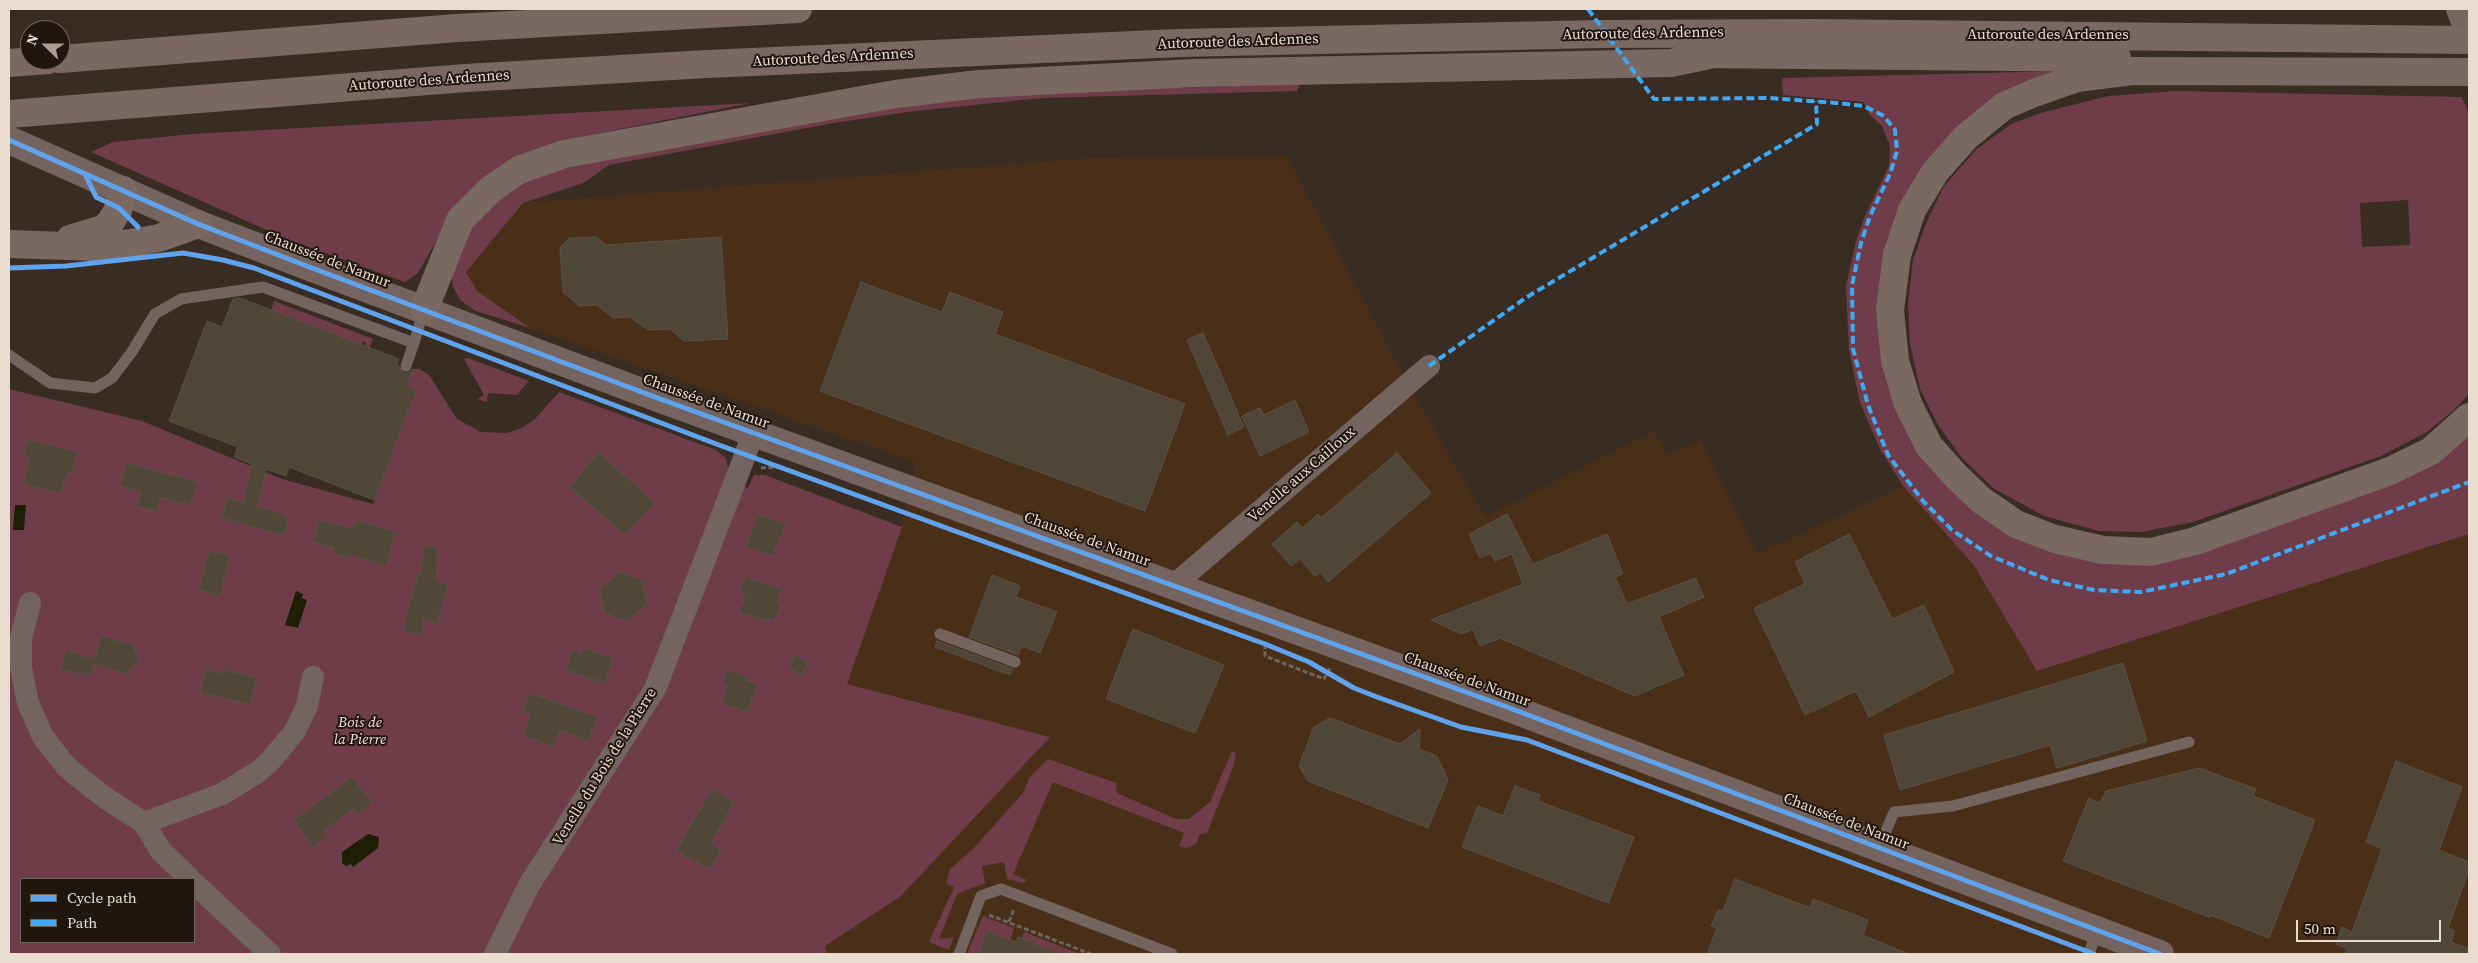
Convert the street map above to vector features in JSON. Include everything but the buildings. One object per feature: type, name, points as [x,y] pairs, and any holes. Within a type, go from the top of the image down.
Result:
[{"type":"highway","points":[[70,58],[447,28],[798,9]]},
{"type":"highway","points":[[2460,9],[2469,32]]},
{"type":"highway","name":"Autoroute des Ardennes","points":[[9,114],[476,78],[716,64],[1179,43],[1600,34],[1802,33],[2469,40]]},
{"type":"highway","points":[[1179,43],[1250,62],[1714,54],[2469,62]]},
{"type":"highway","points":[[424,310],[460,220],[491,190],[519,170],[564,154],[895,94],[979,84],[1195,73],[1671,63],[1714,54]]},
{"type":"highway","points":[[2469,72],[2132,71],[2077,78],[2034,93],[2004,106],[1974,130],[1935,172],[1912,210],[1897,255],[1890,310],[1895,361],[1908,404],[1929,446],[1981,500],[2016,524],[2055,539],[2103,550],[2151,552],[2195,542],[2390,471],[2431,451],[2469,417]]},
{"type":"highway","points":[[55,244],[103,229],[133,195]]},
{"type":"highway","points":[[9,244],[55,244],[94,247],[135,243],[159,238],[198,224]]},
{"type":"main road","name":"Chaussée de Namur","points":[[9,140],[198,224],[424,310],[749,443],[1174,585],[1507,707],[1879,848],[2093,942],[2160,954]]},
{"type":"street","name":"Venelle aux Cailloux","points":[[1174,585],[1429,366]]},
{"type":"street","name":"Venelle du Bois de la Pierre","points":[[494,954],[529,886],[655,689],[698,582],[749,443]]},
{"type":"street","points":[[30,604],[21,638],[20,653],[28,703],[38,728],[50,747],[76,775],[107,799],[144,822],[161,851],[189,878]]},
{"type":"street","points":[[144,822],[222,794],[258,772],[272,759],[295,731],[307,706],[314,677]]},
{"type":"street","points":[[195,884],[270,954]]},
{"type":"lane","points":[[9,355],[50,383],[95,388],[112,378],[122,366],[155,314],[181,299],[263,286],[414,343]]},
{"type":"lane","points":[[406,366],[424,310]]},
{"type":"lane","points":[[940,634],[1015,662]]},
{"type":"lane","points":[[1879,848],[1894,812],[1953,806],[2189,742]]},
{"type":"lane","points":[[959,954],[981,896],[1000,889],[1030,898],[1172,954]]},
{"type":"path","points":[[749,443],[784,469]]},
{"type":"path","points":[[1256,641],[1273,647]]},
{"type":"path","points":[[1265,644],[1265,656],[1324,679],[1325,671],[1330,667],[1338,671]]},
{"type":"path","points":[[1325,671],[1335,677]]},
{"type":"path","points":[[976,910],[1091,954]]},
{"type":"shaded area","points":[[1287,156],[1406,380],[1485,517],[1654,431],[1667,454],[1701,440],[1758,554],[1903,486],[1973,564],[2037,671],[2469,534],[2469,954],[826,954],[825,946],[901,896],[1049,737],[846,684],[901,527],[915,462],[530,328],[477,291],[466,272],[523,203],[1092,158]]},
{"type":"shaded area","points":[[15,505],[26,505],[24,530],[13,530]]},
{"type":"shaded area","points":[[296,591],[303,594],[302,598],[307,600],[298,628],[285,625]]},
{"type":"shaded area","points":[[368,834],[379,837],[378,848],[353,867],[351,864],[346,866],[342,863],[342,852]]},
{"type":"green space","points":[[2063,71],[1906,197],[1887,368],[1982,514],[2175,559],[2224,545],[2411,476],[2445,457],[2469,434],[2469,534],[2037,671],[1973,564],[1903,486],[1880,449],[1860,403],[1849,350],[1846,286],[1856,241],[1865,216],[1889,166],[1890,146],[1882,126],[1869,114],[1864,102],[1783,95],[1782,78]]},
{"type":"green space","points":[[1300,84],[1297,91],[1042,98],[915,111],[833,123],[609,165],[583,183],[523,203],[466,272],[477,291],[530,328],[476,311],[461,301],[453,287],[451,271],[467,226],[524,175],[913,100],[1043,92]]},
{"type":"green space","points":[[2176,91],[2462,97],[2469,114],[2469,394],[2455,409],[2427,432],[2381,456],[2193,522],[2141,532],[2099,531],[2044,516],[1993,488],[1962,458],[1938,425],[1920,389],[1910,343],[1908,304],[1913,260],[1925,226],[1944,186],[1977,149],[2011,124],[2041,113],[2108,96]],"holes":[[[2408,200],[2410,245],[2362,247],[2360,203]]]},
{"type":"green space","points":[[751,103],[585,136],[525,154],[441,233],[418,273],[405,282],[292,241],[91,152],[113,142],[192,134]]},
{"type":"green space","points":[[274,301],[373,339],[369,348],[365,346],[366,343],[363,341],[361,345],[271,310]]},
{"type":"green space","points":[[468,358],[529,381],[517,395],[488,393],[487,402],[477,399],[484,395],[464,359]]},
{"type":"green space","name":"Bois de la Pierre","points":[[413,369],[420,369],[429,375],[457,419],[481,432],[507,433],[521,428],[534,420],[559,392],[716,450],[726,458],[728,469],[726,480],[748,488],[754,475],[765,475],[902,527],[847,684],[1050,737],[901,896],[825,946],[826,954],[9,954],[9,389],[142,421],[282,479],[373,504],[416,390],[407,386]]},
{"type":"green space","points":[[1232,751],[1236,753],[1234,765],[1207,833],[1200,834],[1196,844],[1186,848],[1179,846],[1184,833],[1053,782],[1013,874],[1027,880],[1022,883],[1007,879],[1004,862],[982,866],[985,883],[957,894],[939,939],[954,937],[949,950],[929,942],[954,887],[946,884],[950,869],[973,849],[1024,792],[1029,778],[1048,759],[1116,783],[1117,793],[1176,819],[1189,819],[1210,802]]},
{"type":"green space","points":[[983,916],[1014,928],[1010,940],[987,931],[978,954],[967,954]]},
{"type":"green space","points":[[1024,932],[1080,954],[1061,954],[1021,939]]},
{"type":"marked path","points":[[1588,9],[1654,99],[1769,98],[1864,106],[1884,116],[1895,130],[1897,151],[1890,174],[1870,216],[1861,243],[1852,285],[1853,349],[1868,405],[1888,455],[1923,501],[1952,530],[1991,556],[2049,580],[2094,590],[2141,592],[2226,574],[2469,482]]},
{"type":"marked path","points":[[1429,366],[1527,297],[1817,124],[1816,101]]},
{"type":"cycle path","points":[[9,140],[198,224],[312,268],[663,400],[1507,707],[2160,954]]},
{"type":"cycle path","points":[[85,174],[96,197],[119,208],[138,227]]},
{"type":"cycle path","points":[[9,268],[66,266],[183,253],[254,268],[719,445],[1265,644],[1309,662],[1354,688],[1377,697],[1461,727],[1527,740],[2094,954]]}]
